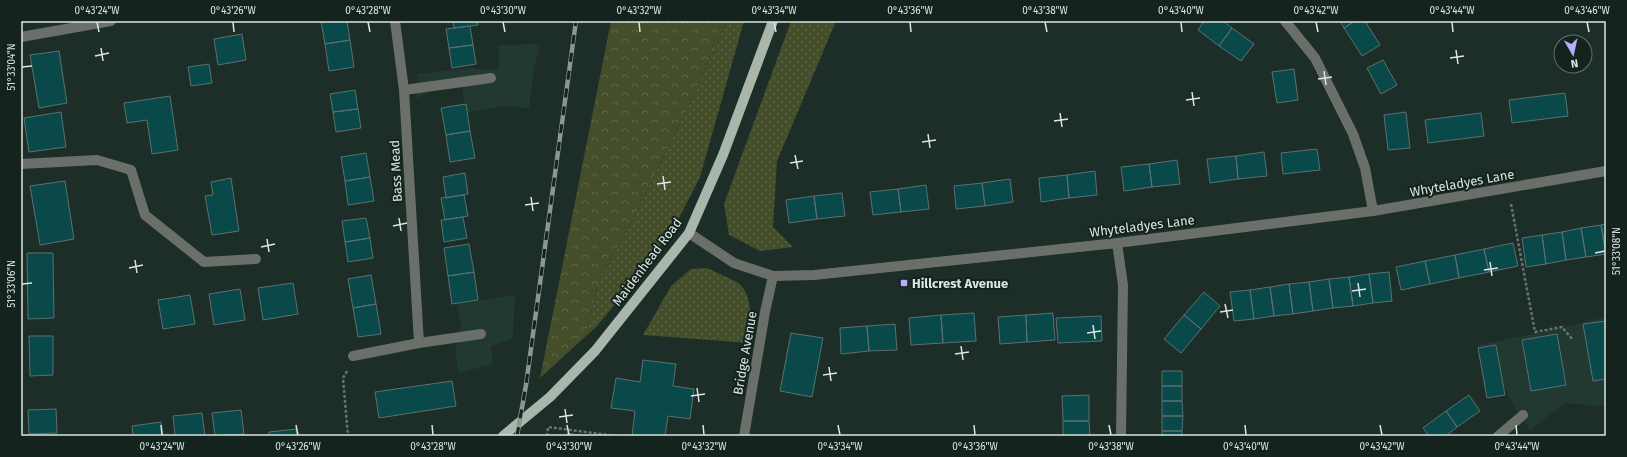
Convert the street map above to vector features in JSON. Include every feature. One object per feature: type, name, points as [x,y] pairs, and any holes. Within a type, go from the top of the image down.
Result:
[{"type":"main road","name":"Maidenhead Road","points":[[503,436],[550,397],[595,352],[689,233],[723,155],[773,21]]},
{"type":"street","points":[[21,37],[111,21]]},
{"type":"street","name":"Bass Mead","points":[[395,21],[404,90],[419,343]]},
{"type":"street","points":[[1284,21],[1314,58],[1353,134],[1365,168],[1373,211]]},
{"type":"street","points":[[404,90],[491,78]]},
{"type":"street","points":[[21,164],[97,160],[131,170],[145,215],[204,262],[256,259]]},
{"type":"street","name":"Whyteladyes Lane","points":[[689,233],[734,263],[773,276],[814,275],[1117,242],[1373,211],[1606,171]]},
{"type":"street","points":[[1117,242],[1123,285],[1121,436]]},
{"type":"street","name":"Bridge Avenue","points":[[744,436],[765,312],[773,276]]},
{"type":"street","points":[[354,356],[419,343],[481,334]]},
{"type":"street","points":[[1498,436],[1523,415]]},
{"type":"path","points":[[1508,188],[1535,332],[1562,327],[1572,340]]},
{"type":"path","points":[[348,436],[343,378],[354,356]]},
{"type":"path","points":[[547,436],[548,427],[616,436]]},
{"type":"shaded area","points":[[540,44],[533,74],[529,108],[502,106],[466,113],[461,81],[444,83],[417,99],[417,74],[471,68],[499,70],[499,45]]},
{"type":"shaded area","points":[[515,295],[513,339],[491,346],[493,364],[459,373],[455,353],[461,325],[457,304]]},
{"type":"shaded area","points":[[1606,317],[1606,407],[1566,403],[1530,430],[1514,407],[1502,382],[1484,385],[1478,345]]},
{"type":"green space","points":[[611,21],[727,21],[688,107],[633,220],[599,281],[585,337],[540,378]]},
{"type":"green space","points":[[727,21],[744,21],[700,177],[678,220],[647,266],[596,327],[585,337],[599,281],[633,220],[688,107]]},
{"type":"green space","points":[[791,21],[836,21],[777,161],[773,227],[793,247],[760,251],[729,235],[724,204]]},
{"type":"green space","points":[[707,268],[738,283],[743,288],[749,302],[750,343],[643,335],[671,286],[691,269]]},
{"type":"building","points":[[321,21],[347,21],[350,40],[325,44]]},
{"type":"building","points":[[453,21],[477,21],[478,25],[454,28]]},
{"type":"building","points":[[1204,21],[1223,21],[1232,28],[1219,46],[1198,30]]},
{"type":"building","points":[[1340,21],[1355,21],[1344,28]]},
{"type":"building","points":[[1355,21],[1365,21],[1380,45],[1362,56],[1344,28]]},
{"type":"building","points":[[470,26],[473,45],[449,48],[446,29]]},
{"type":"building","points":[[1232,28],[1254,44],[1241,61],[1219,46]]},
{"type":"building","points":[[242,34],[246,60],[218,65],[214,39]]},
{"type":"building","points":[[350,40],[354,67],[329,71],[325,44]]},
{"type":"building","points":[[473,45],[476,64],[452,68],[449,48]]},
{"type":"building","points":[[59,51],[67,103],[39,108],[30,55]]},
{"type":"building","points":[[1383,60],[1397,85],[1381,94],[1367,68]]},
{"type":"building","points":[[209,64],[212,83],[191,86],[188,67]]},
{"type":"building","points":[[1294,69],[1298,100],[1277,103],[1272,72]]},
{"type":"building","points":[[355,90],[358,109],[333,112],[330,94]]},
{"type":"building","points":[[1565,93],[1568,116],[1512,123],[1509,100]]},
{"type":"building","points":[[170,96],[178,150],[152,154],[147,120],[127,123],[124,103]]},
{"type":"building","points":[[466,104],[470,131],[446,135],[441,108]]},
{"type":"building","points":[[358,109],[361,128],[336,132],[333,112]]},
{"type":"building","points":[[61,112],[66,147],[29,152],[24,118]]},
{"type":"building","points":[[1406,112],[1410,148],[1388,150],[1384,115]]},
{"type":"building","points":[[1481,113],[1484,136],[1428,143],[1425,120]]},
{"type":"building","points":[[470,131],[475,158],[450,162],[446,135]]},
{"type":"building","points":[[1317,149],[1320,170],[1283,174],[1281,153]]},
{"type":"building","points":[[1264,152],[1267,176],[1238,179],[1236,156]]},
{"type":"building","points":[[366,153],[370,177],[345,181],[341,157]]},
{"type":"building","points":[[1236,156],[1238,179],[1210,183],[1207,159]]},
{"type":"building","points":[[1177,160],[1180,184],[1152,187],[1149,164]]},
{"type":"building","points":[[1149,164],[1152,187],[1124,191],[1121,167]]},
{"type":"building","points":[[1095,171],[1097,195],[1069,198],[1067,175]]},
{"type":"building","points":[[465,173],[468,194],[446,198],[443,177]]},
{"type":"building","points":[[1067,175],[1069,198],[1041,202],[1039,178]]},
{"type":"building","points":[[370,177],[374,201],[348,205],[345,181]]},
{"type":"building","points":[[231,178],[239,231],[212,235],[205,196],[213,195],[211,182]]},
{"type":"building","points":[[1010,179],[1013,202],[985,206],[982,183]]},
{"type":"building","points":[[65,181],[74,239],[40,245],[30,186]]},
{"type":"building","points":[[982,183],[985,206],[956,209],[954,186]]},
{"type":"building","points":[[926,185],[929,209],[901,212],[898,189]]},
{"type":"building","points":[[898,189],[901,212],[873,215],[870,192]]},
{"type":"building","points":[[842,193],[845,216],[817,219],[814,196]]},
{"type":"building","points":[[464,195],[468,216],[445,220],[441,198]]},
{"type":"building","points":[[814,196],[817,219],[789,223],[786,200]]},
{"type":"building","points":[[463,217],[467,238],[444,242],[441,220]]},
{"type":"building","points":[[366,218],[370,238],[345,242],[342,221]]},
{"type":"building","points":[[1606,224],[1606,253],[1601,225]]},
{"type":"building","points":[[1601,225],[1606,254],[1586,257],[1581,228]]},
{"type":"building","points":[[1581,228],[1586,257],[1566,260],[1562,232]]},
{"type":"building","points":[[1562,232],[1566,260],[1546,264],[1542,235]]},
{"type":"building","points":[[1542,235],[1546,264],[1526,267],[1522,238]]},
{"type":"building","points":[[370,238],[373,258],[348,262],[345,242]]},
{"type":"building","points":[[1513,243],[1518,266],[1489,272],[1484,249]]},
{"type":"building","points":[[469,244],[474,272],[448,276],[444,248]]},
{"type":"building","points":[[1484,249],[1489,272],[1459,278],[1455,255]]},
{"type":"building","points":[[27,253],[53,253],[54,318],[28,319]]},
{"type":"building","points":[[1455,255],[1459,278],[1430,284],[1425,261]]},
{"type":"building","points":[[1425,261],[1430,284],[1401,290],[1396,267]]},
{"type":"building","points":[[474,272],[478,300],[452,304],[448,276]]},
{"type":"building","points":[[1389,272],[1392,301],[1373,303],[1369,274]]},
{"type":"building","points":[[1369,274],[1373,303],[1353,306],[1349,277]]},
{"type":"building","points":[[371,275],[376,304],[353,308],[348,279]]},
{"type":"building","points":[[1349,277],[1353,306],[1333,308],[1329,279]]},
{"type":"building","points":[[1329,279],[1333,308],[1313,311],[1309,282]]},
{"type":"building","points":[[1309,282],[1313,311],[1293,314],[1289,284]]},
{"type":"building","points":[[293,283],[298,314],[263,320],[258,288]]},
{"type":"building","points":[[1289,284],[1293,314],[1274,316],[1270,287]]},
{"type":"building","points":[[1270,287],[1274,316],[1254,319],[1250,290]]},
{"type":"building","points":[[240,289],[245,320],[214,325],[209,294]]},
{"type":"building","points":[[1250,290],[1254,319],[1234,321],[1230,292]]},
{"type":"building","points":[[1204,292],[1220,306],[1201,329],[1184,315]]},
{"type":"building","points":[[190,295],[195,324],[163,329],[158,300]]},
{"type":"building","points":[[376,304],[381,334],[358,337],[353,308]]},
{"type":"building","points":[[974,313],[976,341],[943,343],[941,315]]},
{"type":"building","points":[[1053,313],[1055,340],[1027,342],[1026,315]]},
{"type":"building","points":[[941,315],[943,343],[911,345],[909,318]]},
{"type":"building","points":[[1026,315],[1027,342],[1000,344],[998,317]]},
{"type":"building","points":[[1184,315],[1201,329],[1181,353],[1164,339]]},
{"type":"building","points":[[1101,316],[1102,341],[1058,343],[1056,318]]},
{"type":"building","points":[[1606,321],[1606,379],[1593,381],[1583,324]]},
{"type":"building","points":[[895,324],[897,350],[869,351],[867,326]]},
{"type":"building","points":[[867,326],[869,351],[841,354],[840,328]]},
{"type":"building","points":[[791,333],[823,338],[812,397],[780,391]]},
{"type":"building","points":[[1557,334],[1566,385],[1531,391],[1522,340]]},
{"type":"building","points":[[29,336],[53,336],[53,375],[30,376]]},
{"type":"building","points":[[1496,345],[1505,395],[1487,398],[1478,348]]},
{"type":"building","points":[[643,360],[676,364],[673,386],[694,389],[690,419],[668,416],[665,436],[632,436],[635,411],[611,408],[616,378],[640,382]]},
{"type":"building","points":[[1162,371],[1182,371],[1182,386],[1162,386]]},
{"type":"building","points":[[452,381],[456,406],[379,418],[375,392]]},
{"type":"building","points":[[1162,386],[1182,386],[1182,401],[1162,401]]},
{"type":"building","points":[[1089,395],[1089,421],[1063,421],[1062,396]]},
{"type":"building","points":[[1469,395],[1480,411],[1457,427],[1446,411]]},
{"type":"building","points":[[1162,401],[1182,401],[1183,416],[1162,416]]},
{"type":"building","points":[[56,409],[57,433],[29,434],[28,410]]},
{"type":"building","points":[[241,410],[244,434],[215,436],[212,413]]},
{"type":"building","points":[[1446,411],[1457,427],[1446,436],[1429,436],[1423,428]]},
{"type":"building","points":[[202,413],[205,436],[175,436],[173,416]]},
{"type":"building","points":[[1162,416],[1183,416],[1182,431],[1162,431]]},
{"type":"building","points":[[1063,421],[1089,421],[1090,436],[1063,436]]},
{"type":"building","points":[[161,422],[163,436],[133,436],[132,426]]},
{"type":"building","points":[[296,429],[297,436],[269,436],[269,432]]},
{"type":"building","points":[[1162,431],[1182,431],[1182,436],[1162,436]]},
{"type":"building","points":[[567,433],[586,436],[567,436]]},
{"type":"railway","points":[[517,436],[526,385],[576,21]]},
{"type":"place","name":"Hillcrest Avenue","points":[[904,283]]}]
